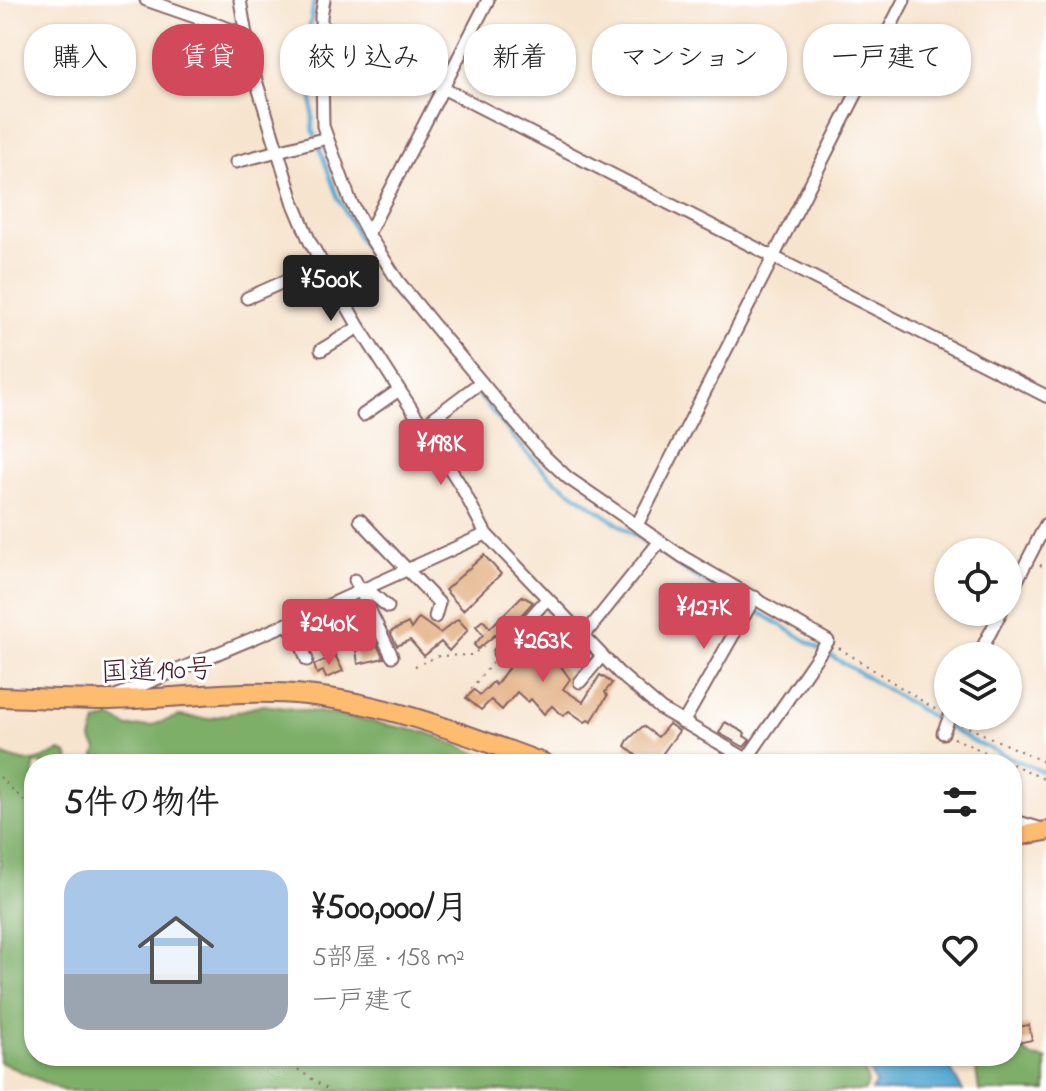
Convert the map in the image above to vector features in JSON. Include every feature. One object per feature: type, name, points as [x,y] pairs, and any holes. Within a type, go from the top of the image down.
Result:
[{"type":"highway","name":"国道190号","points":[[0,697],[108,700],[240,693],[304,695],[421,718],[519,754]]},
{"type":"highway","points":[[1022,835],[1046,831]]},
{"type":"street","points":[[146,0],[215,24]]},
{"type":"street","points":[[240,0],[243,24]]},
{"type":"street","points":[[321,24],[324,0]]},
{"type":"street","points":[[448,78],[488,0]]},
{"type":"street","points":[[637,525],[904,0]]},
{"type":"street","points":[[448,91],[1046,396]]},
{"type":"street","points":[[261,96],[294,204],[322,265],[424,425],[486,534],[601,657],[661,709],[737,754]]},
{"type":"street","points":[[322,96],[323,126],[350,200],[368,234],[398,281],[539,451],[568,478],[660,541],[828,641],[756,754]]},
{"type":"street","points":[[368,234],[439,96]]},
{"type":"street","points":[[236,162],[327,138]]},
{"type":"street","points":[[247,298],[322,265]]},
{"type":"street","points":[[321,350],[359,327]]},
{"type":"street","points":[[424,425],[481,382]]},
{"type":"street","points":[[363,415],[399,390]]},
{"type":"street","points":[[360,520],[439,603],[435,617]]},
{"type":"street","points":[[1022,571],[1046,524]]},
{"type":"street","points":[[108,700],[486,534]]},
{"type":"street","points":[[583,637],[660,541]]},
{"type":"street","points":[[361,587],[388,607]]},
{"type":"street","points":[[361,587],[392,656]]},
{"type":"street","points":[[683,723],[755,597]]},
{"type":"street","points":[[499,653],[547,599]]},
{"type":"street","points":[[287,624],[300,641],[307,660]]},
{"type":"street","points":[[580,682],[601,657]]},
{"type":"street","points":[[1022,823],[1046,831]]},
{"type":"path","points":[[828,641],[934,707]]},
{"type":"path","points":[[415,666],[439,656],[472,655],[486,644],[499,653],[471,689]]},
{"type":"path","points":[[977,730],[1046,763]]},
{"type":"path","points":[[943,733],[990,754]]},
{"type":"path","points":[[1022,769],[1046,780]]},
{"type":"path","points":[[0,777],[24,801]]},
{"type":"path","points":[[293,1066],[330,1091]]},
{"type":"green space","points":[[263,705],[332,714],[428,733],[479,754],[96,754],[97,749],[91,739],[96,722],[112,718],[128,727],[150,726],[179,716],[209,719]]},
{"type":"green space","points":[[0,753],[24,761],[24,1066],[862,1066],[868,1083],[864,1091],[64,1091],[0,1062]]},
{"type":"green space","points":[[1022,1050],[1032,1057],[1046,1059],[1046,1091],[979,1091],[976,1069],[979,1066],[1022,1066]]},
{"type":"water","points":[[866,1066],[949,1066],[963,1091],[871,1091],[876,1083]]},
{"type":"building","points":[[484,555],[501,574],[463,610],[445,590]]},
{"type":"building","points":[[522,596],[533,602],[498,641],[495,635],[478,649],[474,645],[483,635],[476,626],[483,620],[490,628]]},
{"type":"building","points":[[419,618],[440,633],[458,619],[468,630],[449,651],[441,642],[424,656],[410,640],[397,646],[390,632],[408,623],[411,629]]},
{"type":"building","points":[[551,637],[562,648],[571,638],[579,644],[560,665],[570,679],[563,689],[583,702],[600,675],[612,683],[591,722],[585,722],[569,711],[563,716],[552,706],[544,714],[531,699],[528,702],[517,692],[502,710],[491,700],[481,710],[466,698],[474,690],[480,695],[493,682],[496,685],[511,664],[506,658],[513,650],[519,657],[523,654],[531,661]]},
{"type":"building","points":[[377,645],[384,658],[358,664],[356,650]]},
{"type":"building","points":[[335,655],[343,671],[326,678],[323,671],[317,674],[314,665]]},
{"type":"building","points":[[725,722],[745,733],[744,736],[750,740],[744,747],[719,733]]},
{"type":"building","points":[[669,724],[679,731],[662,754],[634,754],[625,746],[643,726],[658,737]]},
{"type":"building","points":[[1029,1025],[1032,1040],[1022,1042],[1022,1026]]},
{"type":"waterway","points":[[314,0],[310,25],[313,130],[337,196],[389,288],[526,452],[553,479],[689,573],[970,740],[1002,754]]},
{"type":"waterway","points":[[1022,763],[1046,773]]}]
